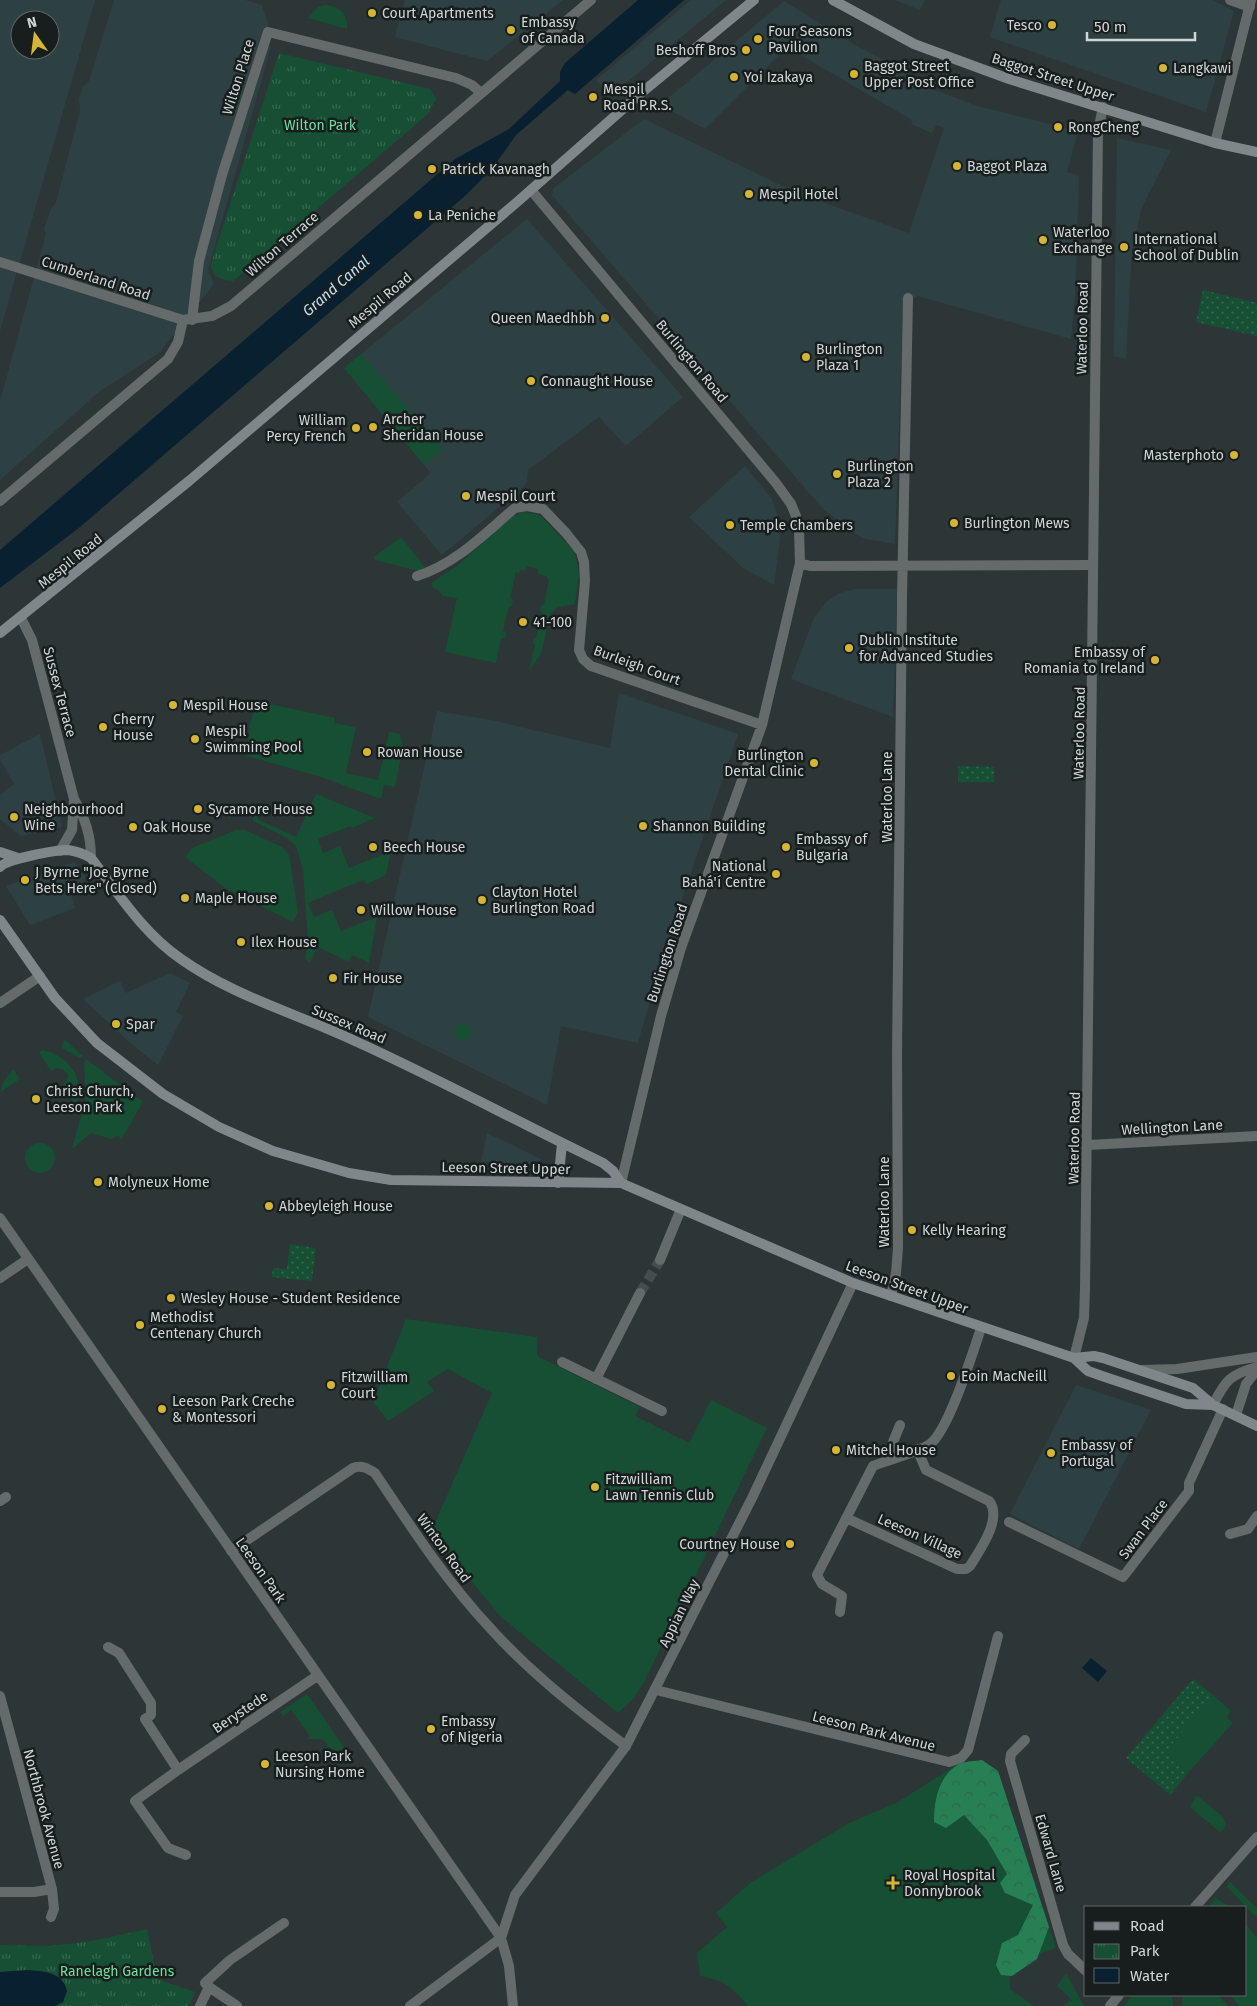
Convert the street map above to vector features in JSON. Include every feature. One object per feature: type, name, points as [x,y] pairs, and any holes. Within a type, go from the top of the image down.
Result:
[{"type":"main road","name":"Mespil Road","points":[[21,618],[193,478],[531,190],[640,94],[754,0]]},
{"type":"main road","name":"Baggot Street Upper","points":[[832,0],[914,44],[1009,79],[1215,143],[1257,152]]},
{"type":"main road","points":[[0,633],[21,618]]},
{"type":"main road","points":[[0,867],[3,863],[18,858],[60,850],[77,852],[90,858]]},
{"type":"main road","points":[[0,852],[18,858]]},
{"type":"main road","name":"Sussex Road","points":[[90,858],[127,906],[160,941],[180,959],[206,975],[274,1007],[380,1052],[509,1115],[562,1144],[603,1163],[621,1183]]},
{"type":"main road","name":"Leeson Street Upper","points":[[0,920],[55,998],[97,1043],[163,1094],[219,1127],[273,1151],[349,1173],[392,1180],[621,1183],[853,1283],[1074,1358],[1094,1356],[1142,1370],[1193,1388],[1218,1407]]},
{"type":"main road","points":[[558,1183],[562,1144]]},
{"type":"main road","name":"Leeson Street Upper","points":[[1074,1358],[1088,1371],[1102,1376],[1186,1404],[1218,1407]]},
{"type":"main road","points":[[1218,1407],[1257,1426]]},
{"type":"street","name":"Wilton Terrace","points":[[187,320],[212,316],[231,306],[480,92],[591,0]]},
{"type":"street","points":[[1215,143],[1250,3],[1231,0]]},
{"type":"street","name":"Wilton Place","points":[[187,320],[209,223],[243,105],[268,32],[456,78],[472,85],[480,92]]},
{"type":"street","name":"Waterloo Road","points":[[1074,1358],[1084,1318],[1088,1145],[1098,131],[1103,107]]},
{"type":"street","name":"Burlington Road","points":[[531,190],[791,504],[799,530],[800,563],[762,725],[681,948],[660,1016],[621,1183]]},
{"type":"street","name":"Cumberland Road","points":[[0,262],[187,320]]},
{"type":"street","name":"Waterloo Lane","points":[[891,1296],[896,1273],[898,1248],[897,1054],[908,298]]},
{"type":"street","points":[[0,501],[163,364],[175,351],[187,320]]},
{"type":"street","name":"Burleigh Court","points":[[418,576],[437,570],[451,561],[515,508],[527,506],[543,509],[581,552],[584,562],[584,613],[579,650],[583,659],[591,666],[762,725]]},
{"type":"street","points":[[800,563],[810,566],[1093,565]]},
{"type":"street","name":"Sussex Terrace","points":[[21,618],[32,640],[74,799],[84,816],[91,839],[90,858]]},
{"type":"street","name":"Sussex Terrace","points":[[60,850],[72,830],[74,799]]},
{"type":"street","points":[[0,1004],[40,976]]},
{"type":"street","name":"Wellington Lane","points":[[1088,1145],[1257,1136]]},
{"type":"street","points":[[660,1260],[681,1209]]},
{"type":"street","name":"Leeson Park","points":[[0,1218],[501,1938]]},
{"type":"street","points":[[0,1278],[28,1259]]},
{"type":"street","name":"Appian Way","points":[[501,1938],[515,1895],[626,1746],[656,1690],[786,1429],[853,1283]]},
{"type":"street","points":[[596,1379],[640,1293]]},
{"type":"street","points":[[840,1612],[842,1596],[822,1584],[817,1575],[873,1466],[932,1443],[938,1435],[960,1390],[981,1328]]},
{"type":"street","points":[[1142,1370],[1177,1369],[1257,1357]]},
{"type":"street","points":[[562,1362],[662,1411]]},
{"type":"street","points":[[1218,1407],[1227,1380],[1240,1371],[1257,1368]]},
{"type":"street","points":[[1236,1415],[1246,1384],[1257,1368]]},
{"type":"street","name":"Swan Place","points":[[1009,1522],[1123,1577],[1189,1491],[1189,1482],[1218,1407]]},
{"type":"street","points":[[896,1456],[893,1442],[900,1425]]},
{"type":"street","name":"Leeson Village","points":[[846,1518],[957,1569],[970,1566],[993,1523],[994,1508],[989,1501],[926,1470],[917,1449]]},
{"type":"street","name":"Winton Road","points":[[231,1551],[353,1468],[364,1466],[375,1473],[427,1552],[491,1629],[581,1712],[626,1746]]},
{"type":"street","points":[[1230,1534],[1248,1528],[1257,1516]]},
{"type":"street","name":"Leeson Park Avenue","points":[[656,1690],[949,1762],[962,1758],[968,1750],[998,1636]]},
{"type":"street","points":[[108,1647],[119,1653],[151,1703],[151,1714],[144,1719],[178,1770]]},
{"type":"street","name":"Berystede","points":[[186,1856],[168,1848],[135,1801],[317,1676]]},
{"type":"street","name":"Northbrook Avenue","points":[[0,1696],[52,1890],[54,1909],[51,1917]]},
{"type":"street","name":"Edward Lane","points":[[1024,1740],[1011,1754],[1010,1761],[1064,1945],[1068,1954],[1084,1969]]},
{"type":"street","points":[[1196,1906],[1257,1837]]},
{"type":"street","points":[[0,1892],[52,1890]]},
{"type":"street","points":[[237,2006],[205,1983],[230,1960],[284,1923]]},
{"type":"street","points":[[410,2006],[501,1938],[509,1966],[514,2006]]},
{"type":"street","points":[[200,2006],[210,1987]]},
{"type":"street","points":[[1110,2006],[1118,1996]]},
{"type":"shaded area","points":[[0,0],[95,0],[0,331]]},
{"type":"shaded area","name":"Wilton Park","points":[[114,0],[245,0],[262,5],[268,25],[263,45],[271,47],[208,270],[214,284],[159,353],[100,391],[0,480],[0,401],[46,234],[44,229],[51,209],[56,202],[80,111],[79,99],[83,87],[89,81]]},
{"type":"shaded area","points":[[405,0],[563,0],[487,61],[395,37]]},
{"type":"shaded area","points":[[691,0],[726,0],[610,96],[596,80]]},
{"type":"shaded area","points":[[894,0],[925,0],[920,10]]},
{"type":"shaded area","points":[[1001,0],[1213,0],[1234,11],[1206,112],[990,37]]},
{"type":"shaded area","points":[[784,1],[848,41],[919,79],[917,83],[974,105],[1078,131],[1067,172],[1079,176],[1075,297],[1071,339],[918,296],[903,303],[895,544],[862,538],[824,510],[552,195],[554,188],[644,119],[797,193],[909,233],[944,128],[936,125],[932,133],[911,124],[912,120],[787,47],[705,129],[660,105]]},
{"type":"shaded area","name":"International School of Dublin","points":[[1117,138],[1171,150],[1142,207],[1132,249],[1126,359],[1114,356]]},
{"type":"shaded area","points":[[527,219],[683,397],[626,446],[599,417],[528,470],[527,482],[521,489],[442,555],[397,502],[431,473],[344,368]]},
{"type":"shaded area","points":[[745,466],[772,499],[778,516],[780,538],[774,585],[743,568],[689,517]]},
{"type":"shaded area","name":"Dublin Institute for Advanced Studies","points":[[854,589],[897,589],[893,717],[791,679],[814,618],[827,601],[840,593]]},
{"type":"shaded area","points":[[619,693],[738,734],[665,949],[638,1043],[561,1026],[547,1105],[368,1017],[437,711],[491,720],[610,748]]},
{"type":"shaded area","points":[[40,734],[62,827],[21,836],[0,819],[0,795],[14,784],[0,760],[0,755]]},
{"type":"shaded area","points":[[75,862],[85,877],[82,883],[69,889],[75,908],[30,925],[6,886]]},
{"type":"shaded area","points":[[170,973],[190,983],[176,1012],[183,1016],[158,1065],[129,1042],[83,999],[120,981],[126,993]]},
{"type":"shaded area","points":[[487,1133],[541,1159],[540,1165],[481,1162]]},
{"type":"shaded area","points":[[1076,1385],[1151,1410],[1079,1549],[1010,1514]]},
{"type":"green space","points":[[325,5],[339,9],[345,15],[347,29],[308,18],[318,7]]},
{"type":"green space","name":"Wilton Park","points":[[279,53],[430,89],[436,99],[428,114],[233,281],[225,280],[215,276],[211,266]]},
{"type":"green space","points":[[1203,290],[1257,303],[1257,336],[1196,322]]},
{"type":"green space","points":[[361,354],[443,449],[424,465],[344,368]]},
{"type":"green space","points":[[523,512],[542,517],[574,551],[579,574],[575,604],[558,607],[551,613],[541,654],[529,671],[535,645],[533,644],[534,638],[536,638],[542,612],[540,611],[541,605],[544,605],[549,579],[547,579],[547,576],[537,574],[538,569],[527,566],[525,571],[520,570],[519,573],[516,572],[510,598],[513,599],[512,606],[509,606],[503,631],[506,632],[505,638],[501,638],[496,663],[445,652],[457,598],[443,596],[439,590],[433,588],[431,583],[458,565],[510,518]]},
{"type":"green space","points":[[401,537],[427,570],[419,571],[375,560],[374,557]]},
{"type":"green space","points":[[251,700],[335,718],[334,723],[356,727],[346,773],[378,780],[389,732],[400,734],[403,746],[395,787],[384,785],[381,799],[321,777],[247,756],[250,723],[255,709]]},
{"type":"green space","points":[[958,766],[994,767],[994,782],[958,782]]},
{"type":"green space","points":[[316,794],[375,818],[318,839],[323,853],[340,846],[349,868],[391,851],[386,875],[367,884],[363,880],[308,903],[314,917],[332,910],[341,931],[377,917],[369,963],[352,955],[349,962],[318,947],[310,962],[305,959],[308,941],[303,870],[296,846],[287,838],[253,821],[261,803],[263,804],[257,819],[296,837]]},
{"type":"green space","points":[[236,830],[245,830],[282,847],[289,855],[298,912],[293,922],[225,888],[185,857],[192,848]]},
{"type":"green space","points":[[463,1024],[471,1032],[463,1040],[455,1032]]},
{"type":"green space","points":[[65,1040],[83,1056],[81,1058],[61,1048]]},
{"type":"green space","points":[[43,1050],[60,1057],[73,1070],[79,1086],[76,1105],[62,1086],[66,1082],[68,1075],[63,1069],[56,1068],[51,1071],[39,1052]]},
{"type":"green space","points":[[86,1059],[143,1102],[121,1140],[118,1136],[111,1139],[91,1133],[72,1149],[86,1097],[84,1064]]},
{"type":"green space","points":[[13,1069],[20,1079],[0,1092],[3,1083]]},
{"type":"green space","points":[[40,1143],[46,1144],[54,1152],[54,1164],[46,1172],[40,1173],[34,1172],[26,1164],[25,1158],[26,1152],[34,1144]]},
{"type":"green space","points":[[290,1244],[316,1248],[312,1281],[272,1277],[273,1268],[287,1269]]},
{"type":"green space","name":"Fitzwilliam Lawn Tennis Club","points":[[406,1319],[537,1337],[537,1356],[640,1407],[635,1416],[689,1443],[711,1400],[767,1428],[644,1682],[634,1698],[618,1713],[500,1616],[431,1532],[492,1393],[448,1369],[427,1382],[434,1391],[388,1421],[373,1402]]},
{"type":"green space","points":[[1193,1679],[1213,1695],[1165,1753],[1188,1773],[1170,1795],[1126,1758]]},
{"type":"green space","points":[[307,1694],[344,1747],[339,1752],[330,1748],[322,1739],[307,1739],[310,1736],[291,1710],[283,1716],[280,1712]]},
{"type":"green space","points":[[1213,1695],[1231,1711],[1227,1717],[1233,1723],[1188,1773],[1165,1753]]},
{"type":"green space","name":"Royal Hospital Donnybrook","points":[[982,1760],[998,1771],[1056,1948],[1021,1960],[1010,1974],[1010,1989],[1034,2006],[748,2006],[727,1985],[700,1976],[697,1953],[727,1927],[716,1913],[750,1883],[849,1823],[898,1802],[956,1765]]},
{"type":"green space","points":[[982,1760],[998,1771],[1049,1927],[1037,1959],[1012,1976],[1001,1975],[996,1965],[1002,1943],[1018,1935],[1033,1905],[1005,1893],[1000,1883],[1007,1874],[987,1840],[964,1815],[946,1828],[934,1822],[936,1799],[945,1777],[959,1764]]},
{"type":"green space","points":[[1196,1796],[1223,1817],[1226,1825],[1221,1833],[1190,1807]]},
{"type":"green space","points":[[1229,1881],[1257,1908],[1257,1918],[1247,1906],[1227,1887]]},
{"type":"green space","points":[[1216,1898],[1228,1906],[1208,1906]]},
{"type":"green space","points":[[1247,1925],[1257,1938],[1257,2006],[1239,2006],[1231,1996],[1247,1996]]},
{"type":"green space","name":"Ranelagh Gardens","points":[[147,1929],[157,1979],[195,1992],[189,2006],[0,2006],[0,1945],[50,1946],[93,1941]]},
{"type":"green space","points":[[1066,1973],[1084,2006],[1064,2006],[1071,1999],[1057,1986]]},
{"type":"green space","points":[[1132,1996],[1172,1996],[1173,2006],[1124,2006]]},
{"type":"green space","points":[[1182,1996],[1219,1996],[1228,2006],[1182,2006]]},
{"type":"water","name":"Grand Canal","points":[[638,0],[684,0],[575,94],[568,90],[516,135],[492,169],[466,195],[80,527],[0,588],[0,550],[455,159],[509,129],[560,81],[560,72],[565,63]]},
{"type":"water","points":[[1091,1658],[1107,1671],[1098,1682],[1082,1668]]},
{"type":"water","points":[[27,1970],[52,1974],[62,1980],[67,1991],[63,2002],[55,2006],[0,2006],[0,1972]]},
{"type":"tunnel","points":[[640,1293],[660,1260]]},
{"type":"place","name":"Court Apartments","points":[[372,13]]},
{"type":"place","name":"Tesco","points":[[1052,25]]},
{"type":"place","name":"Embassy of Canada","points":[[511,30]]},
{"type":"place","name":"Four Seasons Pavilion","points":[[758,39]]},
{"type":"place","name":"Beshoff Bros","points":[[746,50]]},
{"type":"place","name":"Langkawi","points":[[1163,68]]},
{"type":"place","name":"Baggot Street Upper Post Office","points":[[854,74]]},
{"type":"place","name":"Yoi Izakaya","points":[[734,77]]},
{"type":"place","name":"Mespil Road P.R.S.","points":[[593,97]]},
{"type":"place","name":"RongCheng","points":[[1058,127]]},
{"type":"place","name":"Baggot Plaza","points":[[957,166]]},
{"type":"place","name":"Patrick Kavanagh","points":[[432,169]]},
{"type":"place","name":"Mespil Hotel","points":[[749,194]]},
{"type":"place","name":"La Peniche","points":[[418,215]]},
{"type":"place","name":"Waterloo Exchange","points":[[1043,240]]},
{"type":"place","name":"International School of Dublin","points":[[1124,247]]},
{"type":"place","name":"Queen Maedhbh","points":[[605,318]]},
{"type":"place","name":"Burlington Plaza 1","points":[[806,357]]},
{"type":"place","name":"Connaught House","points":[[531,381]]},
{"type":"place","name":"Archer Sheridan House","points":[[373,427]]},
{"type":"place","name":"William Percy French","points":[[356,428]]},
{"type":"place","name":"Masterphoto","points":[[1234,455]]},
{"type":"place","name":"Burlington Plaza 2","points":[[837,474]]},
{"type":"place","name":"Mespil Court","points":[[466,496]]},
{"type":"place","name":"Burlington Mews","points":[[954,523]]},
{"type":"place","name":"Temple Chambers","points":[[730,525]]},
{"type":"place","name":"41-100","points":[[523,622]]},
{"type":"place","name":"Dublin Institute for Advanced Studies","points":[[849,648]]},
{"type":"place","name":"Embassy of Romania to Ireland","points":[[1155,660]]},
{"type":"place","name":"Mespil House","points":[[173,705]]},
{"type":"place","name":"Cherry House","points":[[103,727]]},
{"type":"place","name":"Mespil Swimming Pool","points":[[195,739]]},
{"type":"place","name":"Rowan House","points":[[367,752]]},
{"type":"place","name":"Burlington Dental Clinic","points":[[814,763]]},
{"type":"place","name":"Sycamore House","points":[[198,809]]},
{"type":"place","name":"Neighbourhood Wine","points":[[14,817]]},
{"type":"place","name":"Shannon Building","points":[[643,826]]},
{"type":"place","name":"Oak House","points":[[133,827]]},
{"type":"place","name":"Beech House","points":[[373,847]]},
{"type":"place","name":"Embassy of Bulgaria","points":[[786,847]]},
{"type":"place","name":"National Bahá'í Centre","points":[[776,874]]},
{"type":"place","name":"J Byrne \"Joe Byrne Bets Here\" (Closed)","points":[[25,880]]},
{"type":"place","name":"Maple House","points":[[185,898]]},
{"type":"place","name":"Clayton Hotel Burlington Road","points":[[482,900]]},
{"type":"place","name":"Willow House","points":[[361,910]]},
{"type":"place","name":"Ilex House","points":[[241,942]]},
{"type":"place","name":"Fir House","points":[[333,978]]},
{"type":"place","name":"Spar","points":[[116,1024]]},
{"type":"place","name":"Christ Church, Leeson Park","points":[[36,1099]]},
{"type":"place","name":"Molyneux Home","points":[[98,1182]]},
{"type":"place","name":"Abbeyleigh House","points":[[269,1206]]},
{"type":"place","name":"Kelly Hearing","points":[[912,1230]]},
{"type":"place","name":"Wesley House - Student Residence","points":[[171,1298]]},
{"type":"place","name":"Methodist Centenary Church","points":[[140,1325]]},
{"type":"place","name":"Eoin MacNeill","points":[[951,1376]]},
{"type":"place","name":"Fitzwilliam Court","points":[[331,1385]]},
{"type":"place","name":"Leeson Park Creche & Montessori","points":[[162,1409]]},
{"type":"place","name":"Mitchel House","points":[[836,1450]]},
{"type":"place","name":"Embassy of Portugal","points":[[1051,1453]]},
{"type":"place","name":"Fitzwilliam Lawn Tennis Club","points":[[595,1487]]},
{"type":"place","name":"Courtney House","points":[[790,1544]]},
{"type":"place","name":"Embassy of Nigeria","points":[[431,1729]]},
{"type":"place","name":"Leeson Park Nursing Home","points":[[265,1764]]},
{"type":"place","name":"Royal Hospital Donnybrook","points":[[893,1883]]}]
